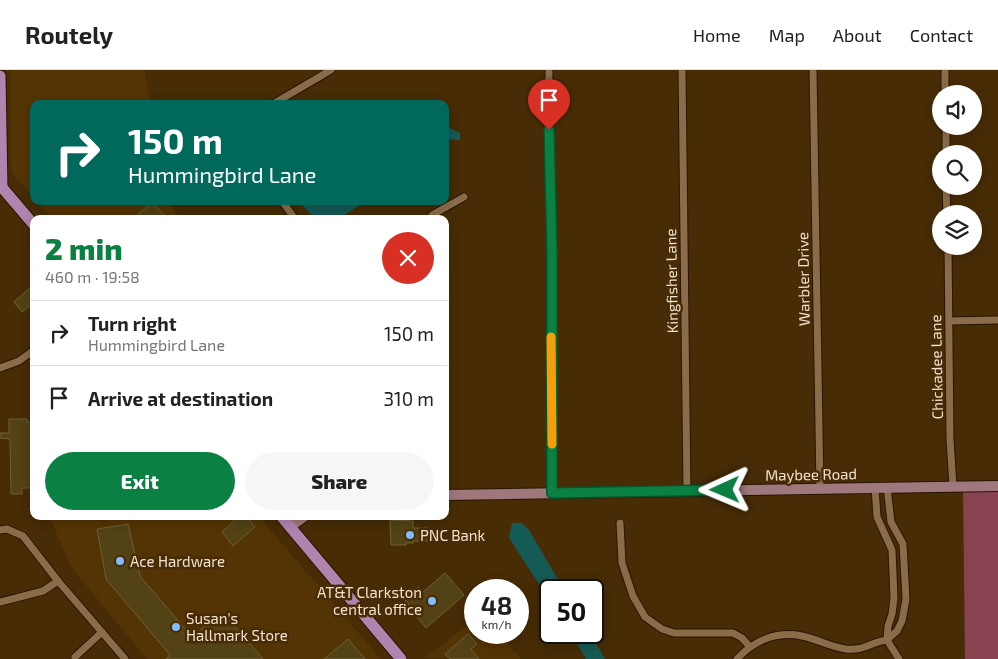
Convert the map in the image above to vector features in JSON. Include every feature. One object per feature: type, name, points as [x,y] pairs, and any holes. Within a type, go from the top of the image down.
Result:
[{"type":"main road","points":[[0,76],[1,186],[30,220]]},
{"type":"main road","name":"Maybee Road","points":[[449,495],[998,486]]},
{"type":"main road","points":[[284,520],[401,659]]},
{"type":"main road","points":[[290,527],[300,520]]},
{"type":"street","points":[[280,100],[331,70]]},
{"type":"street","points":[[548,70],[548,142],[552,252],[552,493]]},
{"type":"street","name":"Kingfisher Lane","points":[[682,70],[687,491]]},
{"type":"street","name":"Warbler Drive","points":[[813,70],[820,488]]},
{"type":"street","points":[[945,70],[945,85]]},
{"type":"street","points":[[432,215],[464,197]]},
{"type":"street","name":"Chickadee Lane","points":[[948,255],[950,439],[953,487]]},
{"type":"street","points":[[949,321],[998,320]]},
{"type":"street","points":[[0,368],[19,361],[30,353]]},
{"type":"street","points":[[737,659],[750,647],[766,638],[780,635],[802,636],[823,644],[847,649],[860,649],[887,640],[897,631],[902,620],[906,599],[903,544],[891,522],[887,487]]},
{"type":"street","points":[[875,488],[881,528],[892,550],[894,598],[887,640],[899,659]]},
{"type":"street","points":[[881,528],[891,522]]},
{"type":"street","points":[[620,523],[622,563],[633,596],[645,617],[662,629],[674,633],[733,634],[742,638],[750,647]]},
{"type":"street","points":[[0,530],[7,529],[22,536],[124,659]]},
{"type":"street","points":[[0,602],[43,591],[58,581]]},
{"type":"street","points":[[894,598],[906,599]]},
{"type":"street","points":[[75,657],[102,632]]},
{"type":"shaded area","points":[[10,70],[144,70],[150,100],[30,100],[30,193],[13,174],[11,167]]},
{"type":"shaded area","points":[[40,205],[170,205],[179,215],[48,215]]},
{"type":"shaded area","points":[[998,489],[998,659],[965,659],[963,490]]},
{"type":"shaded area","points":[[51,520],[261,520],[381,659],[147,659],[71,567]]},
{"type":"shaded area","points":[[464,628],[464,644],[508,644],[521,659],[425,658]]},
{"type":"water","points":[[449,128],[460,133],[460,140],[449,139]]},
{"type":"water","points":[[302,205],[360,205],[344,215],[312,215]]},
{"type":"water","points":[[512,523],[522,523],[529,530],[558,579],[539,579],[539,584],[509,538]]},
{"type":"water","points":[[577,644],[596,644],[605,659],[586,659]]},
{"type":"building","points":[[149,205],[155,205],[164,215],[137,215]]},
{"type":"building","points":[[30,288],[30,306],[22,312],[14,302]]},
{"type":"building","points":[[9,419],[27,419],[27,422],[30,422],[30,488],[22,488],[22,494],[11,494],[10,439],[0,438],[0,433],[9,433]]},
{"type":"building","points":[[235,520],[249,520],[255,527],[233,546],[222,532]]},
{"type":"building","name":"PNC Bank","points":[[390,520],[413,521],[413,528],[428,528],[429,541],[413,541],[413,543],[406,543],[406,545],[391,545]]},
{"type":"building","points":[[128,524],[140,576],[192,637],[215,618],[228,619],[263,659],[166,659],[170,655],[106,579],[97,529]]},
{"type":"building","name":"AT&T Clarkston central office","points":[[445,573],[464,595],[426,628],[407,606],[409,604],[404,599],[418,587],[423,592]]},
{"type":"building","points":[[464,637],[464,644],[477,644],[471,649],[479,659],[450,659],[445,654]]},
{"type":"building","points":[[348,639],[365,659],[324,659]]},
{"type":"slow traffic","points":[[551,337],[552,444]]},
{"type":"place","name":"PNC Bank","points":[[410,535]]},
{"type":"place","name":"Ace Hardware","points":[[120,561]]},
{"type":"place","name":"AT&T Clarkston central office","points":[[432,601]]},
{"type":"place","name":"Susan's Hallmark Store","points":[[176,627]]},
{"type":"route","points":[[549,130],[552,252],[552,493],[725,490]]}]
